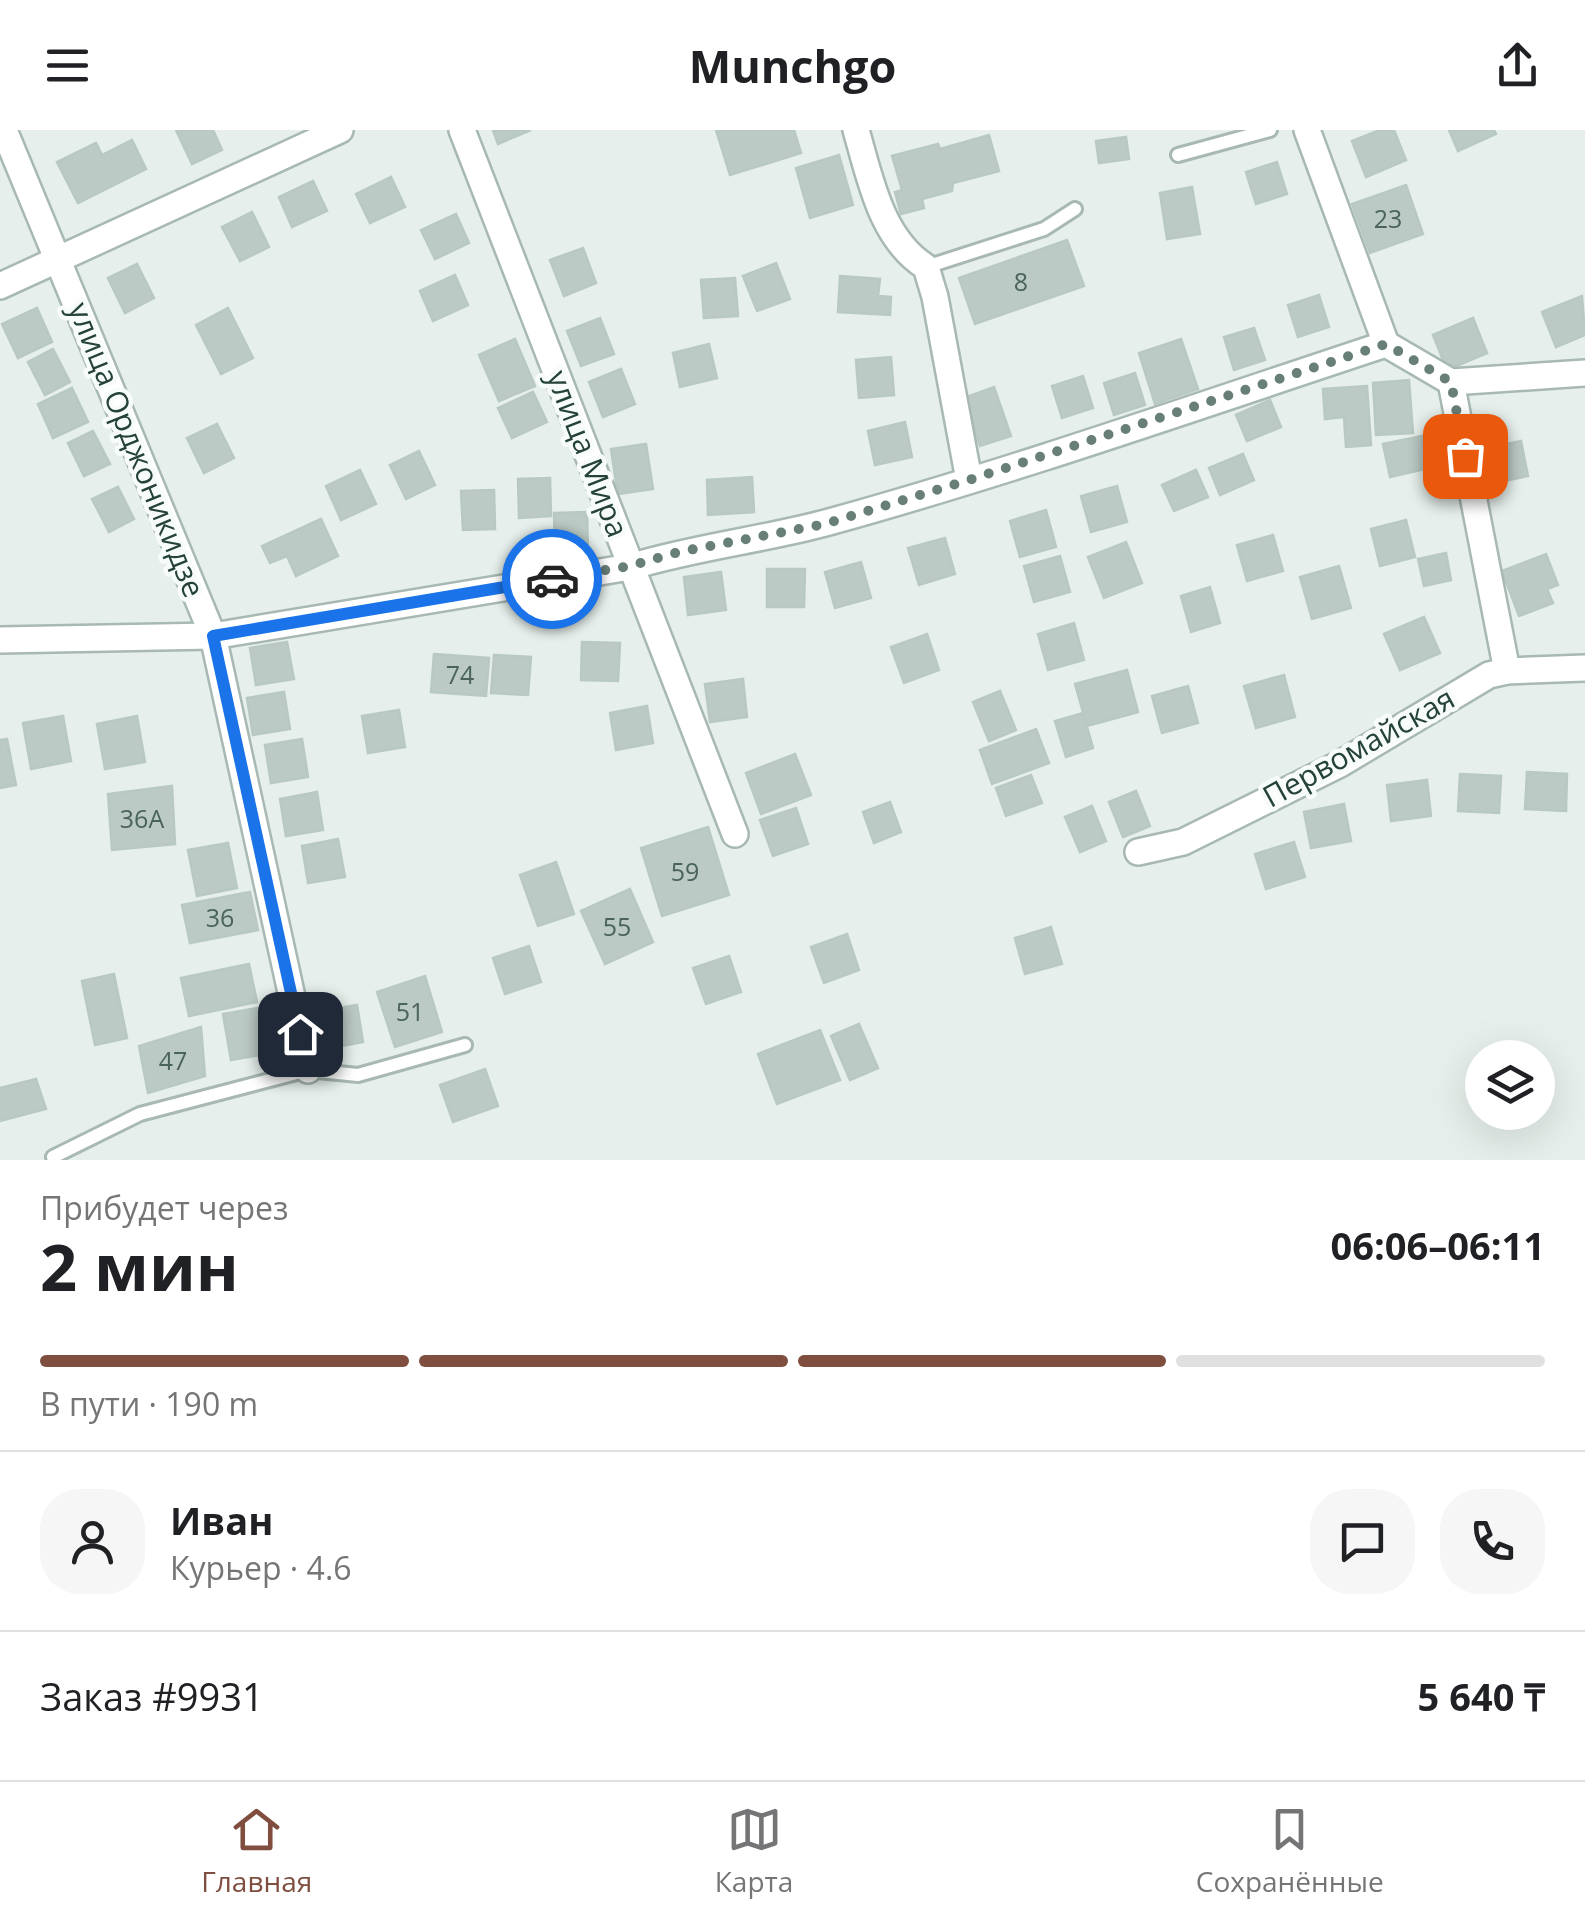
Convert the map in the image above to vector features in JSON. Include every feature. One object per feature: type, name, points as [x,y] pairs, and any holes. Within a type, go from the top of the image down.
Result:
[{"type":"street","name":"улица Орджоникидзе","points":[[4,130],[213,636],[308,1070]]},
{"type":"street","points":[[0,286],[340,130]]},
{"type":"street","name":"улица Мира","points":[[462,130],[734,834]]},
{"type":"street","points":[[856,130],[888,226],[899,244],[926,268],[935,296],[969,480]]},
{"type":"street","points":[[1307,130],[1386,344],[1451,382],[1585,374]]},
{"type":"street","points":[[0,640],[213,636],[630,566],[679,552],[825,524],[1386,344]]},
{"type":"street","points":[[1451,382],[1507,671]]},
{"type":"street","name":"Первомайская","points":[[1138,852],[1183,842],[1340,764],[1488,675],[1585,668]]},
{"type":"lane","points":[[1178,156],[1270,130]]},
{"type":"lane","points":[[926,268],[1044,229],[1076,209]]},
{"type":"lane","points":[[52,1157],[140,1114],[308,1070],[358,1075],[464,1045]]},
{"type":"building","points":[[176,130],[213,130],[222,150],[192,164]]},
{"type":"building","points":[[493,130],[531,130],[498,144]]},
{"type":"building","points":[[716,130],[794,130],[801,153],[730,175]]},
{"type":"building","points":[[1380,130],[1394,130],[1406,160],[1366,177],[1352,141]]},
{"type":"building","points":[[1449,130],[1494,130],[1496,134],[1458,151]]},
{"type":"building","points":[[989,135],[999,171],[953,183],[952,191],[922,199],[924,208],[901,214],[895,192],[902,190],[892,156],[938,144],[940,149]]},
{"type":"building","points":[[1126,137],[1129,159],[1099,163],[1096,141]]},
{"type":"building","points":[[132,140],[146,169],[78,203],[57,162],[96,143],[102,155]]},
{"type":"building","points":[[839,155],[853,205],[810,218],[796,168]]},
{"type":"building","points":[[1277,162],[1287,194],[1256,204],[1246,172]]},
{"type":"building","points":[[391,177],[405,207],[370,223],[356,194]]},
{"type":"building","points":[[313,181],[327,211],[292,227],[279,197]]},
{"type":"building","points":[[1406,185],[1423,234],[1370,253],[1352,204]]},
{"type":"building","points":[[1192,187],[1200,234],[1167,239],[1160,193]]},
{"type":"building","points":[[252,212],[269,247],[240,261],[222,227]]},
{"type":"building","points":[[456,214],[469,243],[435,259],[421,230]]},
{"type":"building","points":[[1067,240],[1084,286],[975,324],[959,278]]},
{"type":"building","points":[[583,248],[596,283],[564,296],[550,260]]},
{"type":"building","points":[[776,263],[790,299],[757,311],[743,276]]},
{"type":"building","points":[[137,264],[154,298],[125,313],[108,278]]},
{"type":"building","points":[[455,275],[468,305],[433,321],[420,291]]},
{"type":"building","points":[[840,276],[880,279],[878,296],[891,297],[890,315],[838,312]]},
{"type":"building","points":[[735,278],[738,316],[704,318],[701,280]]},
{"type":"building","points":[[1319,295],[1329,327],[1298,337],[1288,305]]},
{"type":"building","points":[[1582,296],[1585,335],[1556,347],[1542,312]]},
{"type":"building","points":[[37,308],[52,342],[18,358],[2,324]]},
{"type":"building","points":[[228,308],[253,358],[221,374],[196,325]]},
{"type":"building","points":[[600,318],[614,354],[581,366],[567,331]]},
{"type":"building","points":[[1473,318],[1487,353],[1447,370],[1433,335]]},
{"type":"building","points":[[1254,328],[1265,360],[1234,370],[1224,337]]},
{"type":"building","points":[[515,339],[535,386],[499,401],[479,355]]},
{"type":"building","points":[[1181,339],[1198,389],[1155,404],[1139,353]]},
{"type":"building","points":[[709,344],[717,378],[680,387],[673,353]]},
{"type":"building","points":[[53,349],[70,382],[45,395],[28,362]]},
{"type":"building","points":[[891,357],[894,395],[859,398],[856,360]]},
{"type":"building","points":[[621,369],[635,404],[603,417],[589,382]]},
{"type":"building","points":[[1135,373],[1145,405],[1114,415],[1104,383]]},
{"type":"building","points":[[1083,376],[1093,408],[1062,418],[1052,386]]},
{"type":"building","points":[[1409,380],[1413,433],[1376,435],[1373,383]]},
{"type":"building","points":[[1367,386],[1371,445],[1346,447],[1344,417],[1325,419],[1323,389]]},
{"type":"building","points":[[994,387],[1011,436],[980,446],[964,398]]},
{"type":"building","points":[[72,388],[88,422],[53,438],[38,404]]},
{"type":"building","points":[[533,392],[547,422],[512,438],[498,408]]},
{"type":"building","points":[[1270,400],[1281,427],[1247,441],[1236,415]]},
{"type":"building","points":[[905,422],[912,457],[875,465],[868,431]]},
{"type":"building","points":[[217,424],[234,458],[204,473],[187,438]]},
{"type":"building","points":[[93,431],[110,464],[84,476],[68,443]]},
{"type":"building","points":[[1422,436],[1429,468],[1390,477],[1383,444]]},
{"type":"building","points":[[1521,441],[1528,476],[1485,485],[1479,450]]},
{"type":"building","points":[[646,444],[653,489],[618,494],[611,449]]},
{"type":"building","points":[[419,451],[435,485],[406,499],[390,465]]},
{"type":"building","points":[[1243,454],[1254,480],[1220,495],[1209,468]]},
{"type":"building","points":[[360,470],[376,504],[341,520],[326,486]]},
{"type":"building","points":[[1196,470],[1208,497],[1174,511],[1162,485]]},
{"type":"building","points":[[752,477],[754,512],[708,515],[707,480]]},
{"type":"building","points":[[550,478],[551,516],[519,518],[518,479]]},
{"type":"building","points":[[1117,486],[1127,522],[1091,532],[1081,496]]},
{"type":"building","points":[[118,487],[134,519],[109,532],[92,499]]},
{"type":"building","points":[[494,490],[495,529],[463,530],[461,491]]},
{"type":"building","points":[[1046,510],[1056,547],[1020,557],[1010,521]]},
{"type":"building","points":[[587,512],[588,551],[555,552],[554,513]]},
{"type":"building","points":[[321,519],[338,556],[296,576],[287,556],[270,563],[262,546]]},
{"type":"building","points":[[1406,520],[1415,557],[1380,566],[1371,529]]},
{"type":"building","points":[[1273,535],[1283,571],[1247,581],[1237,545]]},
{"type":"building","points":[[945,538],[955,574],[919,585],[908,548]]},
{"type":"building","points":[[1126,542],[1142,583],[1104,598],[1088,557]]},
{"type":"building","points":[[1446,553],[1451,580],[1424,586],[1418,559]]},
{"type":"building","points":[[1546,554],[1558,585],[1547,589],[1553,603],[1519,616],[1502,571]]},
{"type":"building","points":[[1060,556],[1070,592],[1034,602],[1024,566]]},
{"type":"building","points":[[861,562],[871,598],[835,608],[825,572]]},
{"type":"building","points":[[1339,566],[1351,608],[1312,619],[1300,577]]},
{"type":"building","points":[[767,569],[805,569],[804,607],[767,607]]},
{"type":"building","points":[[721,572],[726,610],[688,615],[684,577]]},
{"type":"building","points":[[1210,587],[1220,623],[1191,632],[1181,596]]},
{"type":"building","points":[[1424,617],[1440,653],[1400,670],[1384,634]]},
{"type":"building","points":[[1074,623],[1084,660],[1048,670],[1038,634]]},
{"type":"building","points":[[927,634],[939,670],[904,683],[891,647]]},
{"type":"building","points":[[287,642],[294,679],[256,685],[250,648]]},
{"type":"building","points":[[582,642],[620,643],[618,681],[581,680]]},
{"type":"building","points":[[434,654],[489,658],[486,696],[431,692]]},
{"type":"building","points":[[494,655],[531,657],[528,695],[491,693]]},
{"type":"building","points":[[1127,670],[1138,712],[1087,726],[1075,684]]},
{"type":"building","points":[[1284,675],[1295,717],[1256,728],[1244,686]]},
{"type":"building","points":[[743,679],[747,717],[710,722],[705,684]]},
{"type":"building","points":[[1188,686],[1198,723],[1162,733],[1152,696]]},
{"type":"building","points":[[1000,691],[1016,730],[989,741],[973,702]]},
{"type":"building","points":[[284,692],[290,729],[253,735],[247,698]]},
{"type":"building","points":[[647,706],[653,743],[616,750],[610,713]]},
{"type":"building","points":[[399,710],[405,747],[368,753],[362,716]]},
{"type":"building","points":[[1083,713],[1093,748],[1066,757],[1055,721]]},
{"type":"building","points":[[63,716],[71,761],[31,769],[23,723]]},
{"type":"building","points":[[137,716],[145,762],[105,769],[97,724]]},
{"type":"building","points":[[1036,729],[1049,763],[992,784],[980,750]]},
{"type":"building","points":[[7,739],[16,785],[0,788],[0,740]]},
{"type":"building","points":[[302,739],[308,777],[271,783],[265,745]]},
{"type":"building","points":[[795,754],[811,795],[761,814],[746,773]]},
{"type":"building","points":[[1527,772],[1567,774],[1566,811],[1525,809]]},
{"type":"building","points":[[1460,774],[1501,776],[1499,813],[1458,811]]},
{"type":"building","points":[[1031,775],[1042,803],[1006,816],[996,788]]},
{"type":"building","points":[[1427,780],[1431,816],[1391,821],[1387,785]]},
{"type":"building","points":[[172,786],[175,844],[112,850],[108,794]]},
{"type":"building","points":[[1136,791],[1150,826],[1123,837],[1109,802]]},
{"type":"building","points":[[317,792],[323,830],[286,836],[280,799]]},
{"type":"building","points":[[890,802],[901,832],[874,843],[863,812]]},
{"type":"building","points":[[1344,804],[1351,841],[1311,848],[1304,812]]},
{"type":"building","points":[[1092,806],[1106,841],[1080,852],[1065,817]]},
{"type":"building","points":[[796,808],[808,844],[773,856],[760,820]]},
{"type":"building","points":[[708,827],[729,895],[662,916],[641,848]]},
{"type":"building","points":[[338,839],[345,877],[308,883],[302,846]]},
{"type":"building","points":[[1294,842],[1305,877],[1266,889],[1255,854]]},
{"type":"building","points":[[228,843],[237,888],[197,896],[188,850]]},
{"type":"building","points":[[556,862],[574,914],[538,926],[520,875]]},
{"type":"building","points":[[630,889],[653,942],[605,964],[581,911]]},
{"type":"building","points":[[250,892],[258,930],[190,943],[182,905]]},
{"type":"building","points":[[1051,927],[1062,964],[1025,974],[1015,938]]},
{"type":"building","points":[[847,934],[859,970],[824,983],[811,947]]},
{"type":"building","points":[[529,946],[541,982],[505,994],[493,958]]},
{"type":"building","points":[[729,956],[741,992],[706,1004],[693,968]]},
{"type":"building","points":[[249,964],[257,1002],[189,1016],[181,978]]},
{"type":"building","points":[[114,974],[127,1038],[95,1045],[82,981]]},
{"type":"building","points":[[425,976],[442,1032],[395,1047],[377,992]]},
{"type":"building","points":[[357,1005],[363,1042],[326,1049],[320,1011]]},
{"type":"building","points":[[263,1007],[271,1053],[231,1060],[223,1014]]},
{"type":"building","points":[[859,1024],[878,1068],[850,1080],[831,1036]]},
{"type":"building","points":[[201,1027],[205,1076],[148,1093],[139,1046]]},
{"type":"building","points":[[820,1030],[840,1080],[777,1104],[758,1054]]},
{"type":"building","points":[[485,1069],[498,1106],[453,1122],[440,1085]]},
{"type":"building","points":[[36,1079],[46,1109],[0,1121],[0,1088]]},
{"type":"way so far","points":[[552,579],[825,524],[1386,344],[1451,382],[1465,456]]},
{"type":"route","points":[[300,1034],[213,636],[552,579]]}]
